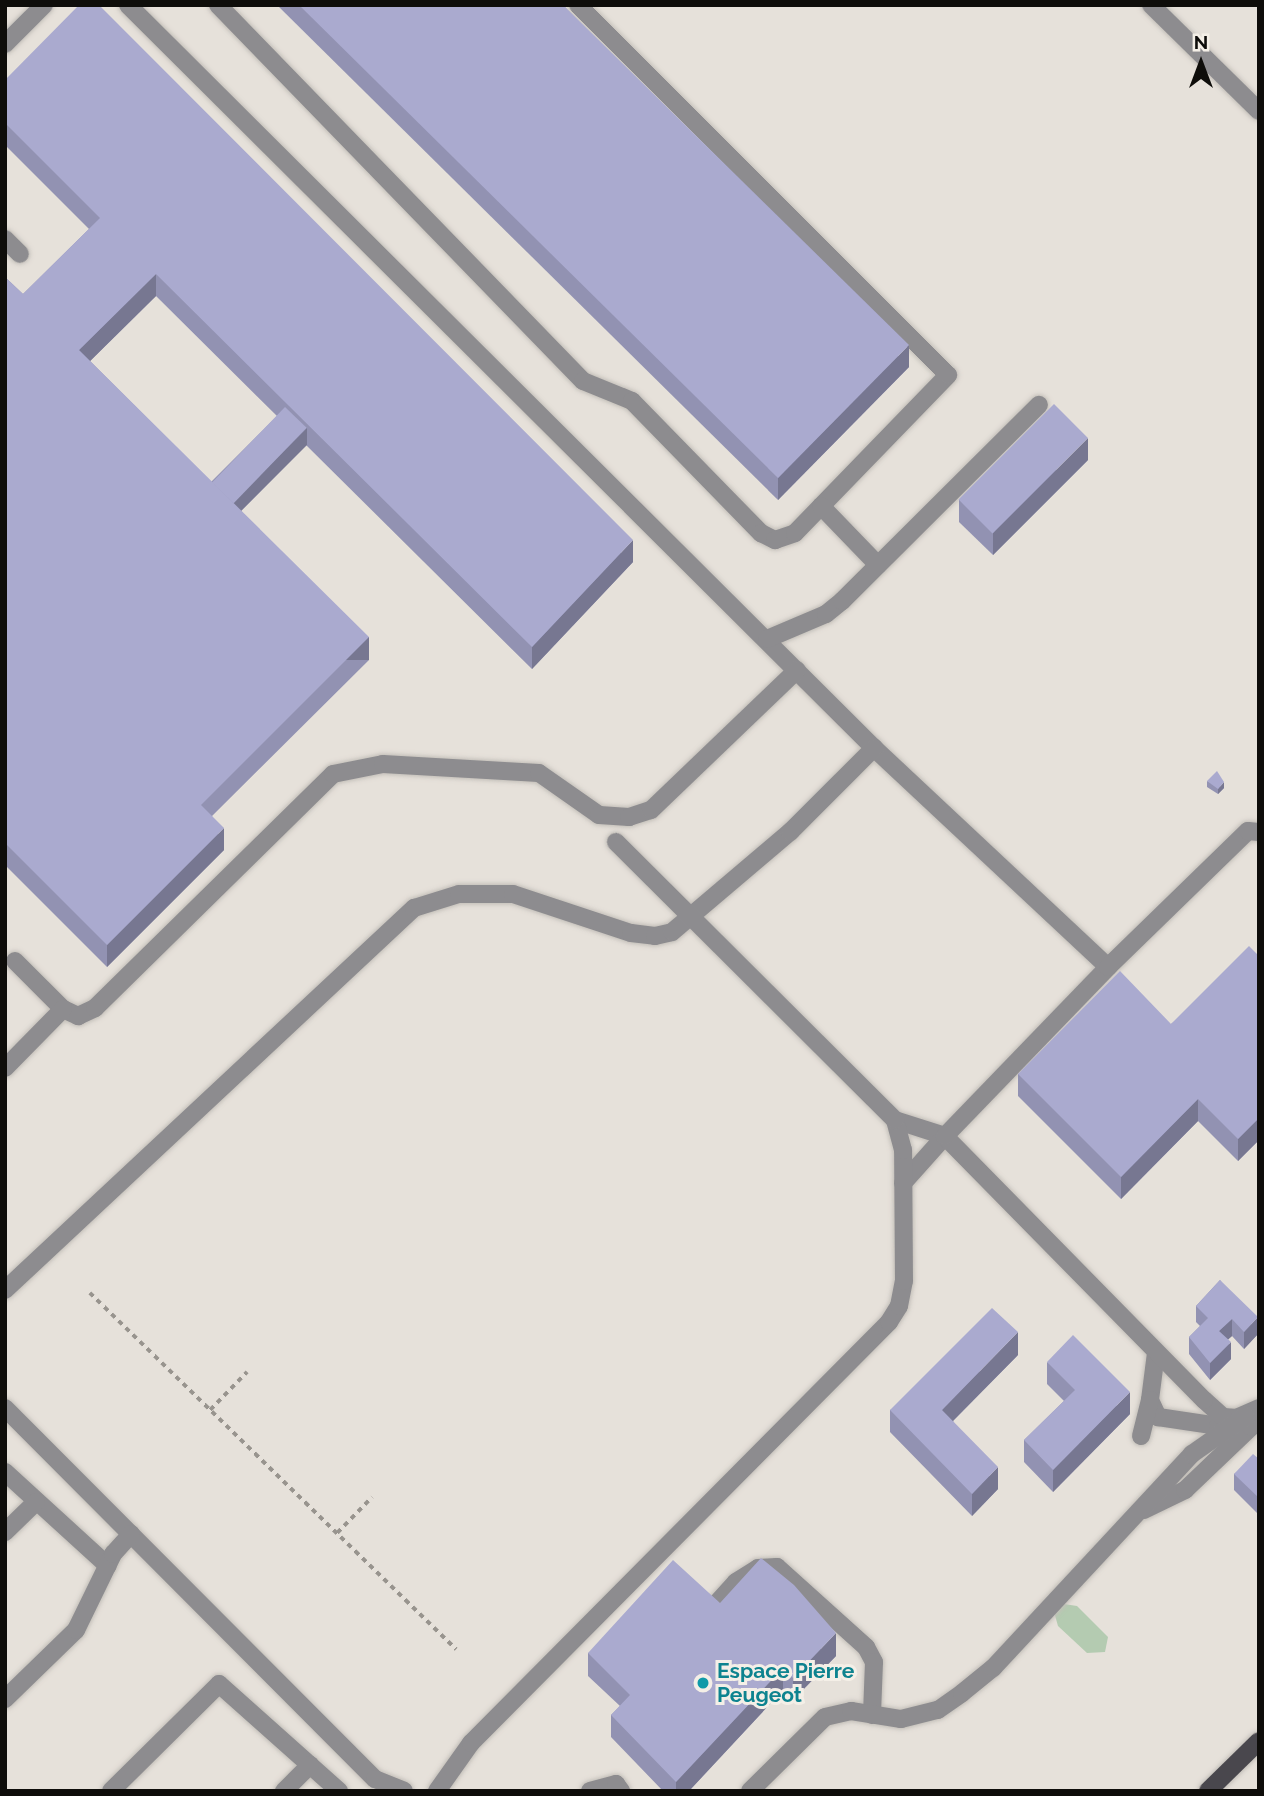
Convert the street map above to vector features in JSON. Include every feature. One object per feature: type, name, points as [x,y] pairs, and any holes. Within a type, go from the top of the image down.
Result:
[{"type":"main road","points":[[1208,1791],[1259,1741]]},
{"type":"lane","points":[[5,44],[44,5]]},
{"type":"lane","points":[[128,5],[874,748],[1108,967]]},
{"type":"lane","points":[[218,5],[583,381],[632,401],[761,533],[775,540],[795,533],[948,375],[578,5]]},
{"type":"lane","points":[[1151,5],[1259,111]]},
{"type":"lane","points":[[5,239],[20,254]]},
{"type":"lane","points":[[767,639],[826,614],[1039,405]]},
{"type":"lane","points":[[821,506],[878,565]]},
{"type":"lane","points":[[15,961],[63,1009],[78,1016],[95,1008],[333,774],[383,764],[540,773],[599,815],[629,817],[650,810],[797,670]]},
{"type":"lane","points":[[5,1290],[414,908],[459,894],[513,894],[593,922],[655,936],[673,932],[790,832],[874,748]]},
{"type":"lane","points":[[903,1183],[1108,967],[1248,831],[1259,832]]},
{"type":"lane","points":[[437,1791],[471,1743],[889,1322],[899,1306],[904,1281],[901,1136],[895,1120],[616,842]]},
{"type":"lane","points":[[5,1068],[63,1009]]},
{"type":"lane","points":[[895,1120],[945,1136],[1156,1353],[1223,1417],[1250,1412]]},
{"type":"lane","points":[[1156,1353],[1150,1400],[1141,1437],[1172,1421]]},
{"type":"lane","points":[[1150,1400],[1158,1417],[1172,1421],[1218,1426],[1250,1412]]},
{"type":"lane","points":[[5,1408],[375,1779],[404,1791]]},
{"type":"lane","points":[[750,1791],[825,1717],[839,1711],[901,1719],[938,1710],[962,1693],[993,1668],[1144,1510],[1185,1490],[1251,1427],[1250,1412]]},
{"type":"lane","points":[[5,1472],[108,1566]]},
{"type":"lane","points":[[5,1532],[36,1502]]},
{"type":"lane","points":[[5,1699],[76,1630],[108,1566],[131,1534]]},
{"type":"lane","points":[[707,1614],[736,1582],[758,1568],[777,1567],[866,1647],[874,1662],[872,1715]]},
{"type":"lane","points":[[111,1791],[219,1684],[339,1791]]},
{"type":"lane","points":[[284,1791],[310,1765]]},
{"type":"lane","points":[[590,1791],[616,1784],[620,1791],[608,1791]]},
{"type":"path","points":[[90,1293],[456,1649]]},
{"type":"path","points":[[210,1410],[247,1373]]},
{"type":"path","points":[[337,1533],[372,1497]]},
{"type":"green space","points":[[1064,1604],[1077,1606],[1108,1637],[1105,1652],[1087,1653],[1058,1626],[1054,1612]]},
{"type":"building","points":[[79,5],[99,5],[633,540],[532,647],[156,274],[79,350],[369,637],[201,805],[224,828],[107,945],[5,843],[5,277],[23,294],[100,218],[5,123],[5,80]]},
{"type":"building","points":[[299,5],[563,5],[909,345],[778,478]]},
{"type":"building","points":[[1054,404],[1088,438],[992,533],[959,499]]},
{"type":"building","points":[[285,407],[307,428],[234,503],[212,483]]},
{"type":"building","points":[[1217,771],[1224,782],[1218,789],[1207,781]]},
{"type":"building","points":[[1249,946],[1259,956],[1259,1118],[1238,1139],[1198,1099],[1121,1177],[1018,1074],[1120,971],[1171,1024]]},
{"type":"building","points":[[1220,1280],[1258,1317],[1244,1332],[1232,1319],[1219,1331],[1231,1342],[1210,1363],[1189,1337],[1208,1318],[1196,1306]]},
{"type":"building","points":[[992,1308],[1018,1332],[942,1410],[998,1467],[972,1494],[890,1410]]},
{"type":"building","points":[[1073,1335],[1130,1392],[1053,1470],[1024,1440],[1075,1390],[1047,1362]]},
{"type":"building","points":[[1253,1454],[1259,1459],[1259,1498],[1234,1474]]},
{"type":"building","name":"Espace Pierre Peugeot","points":[[761,1558],[794,1585],[836,1633],[793,1678],[783,1668],[676,1782],[611,1715],[630,1695],[588,1653],[673,1560],[720,1603]]},
{"type":"place","name":"Espace Pierre Peugeot","points":[[703,1683]]}]
